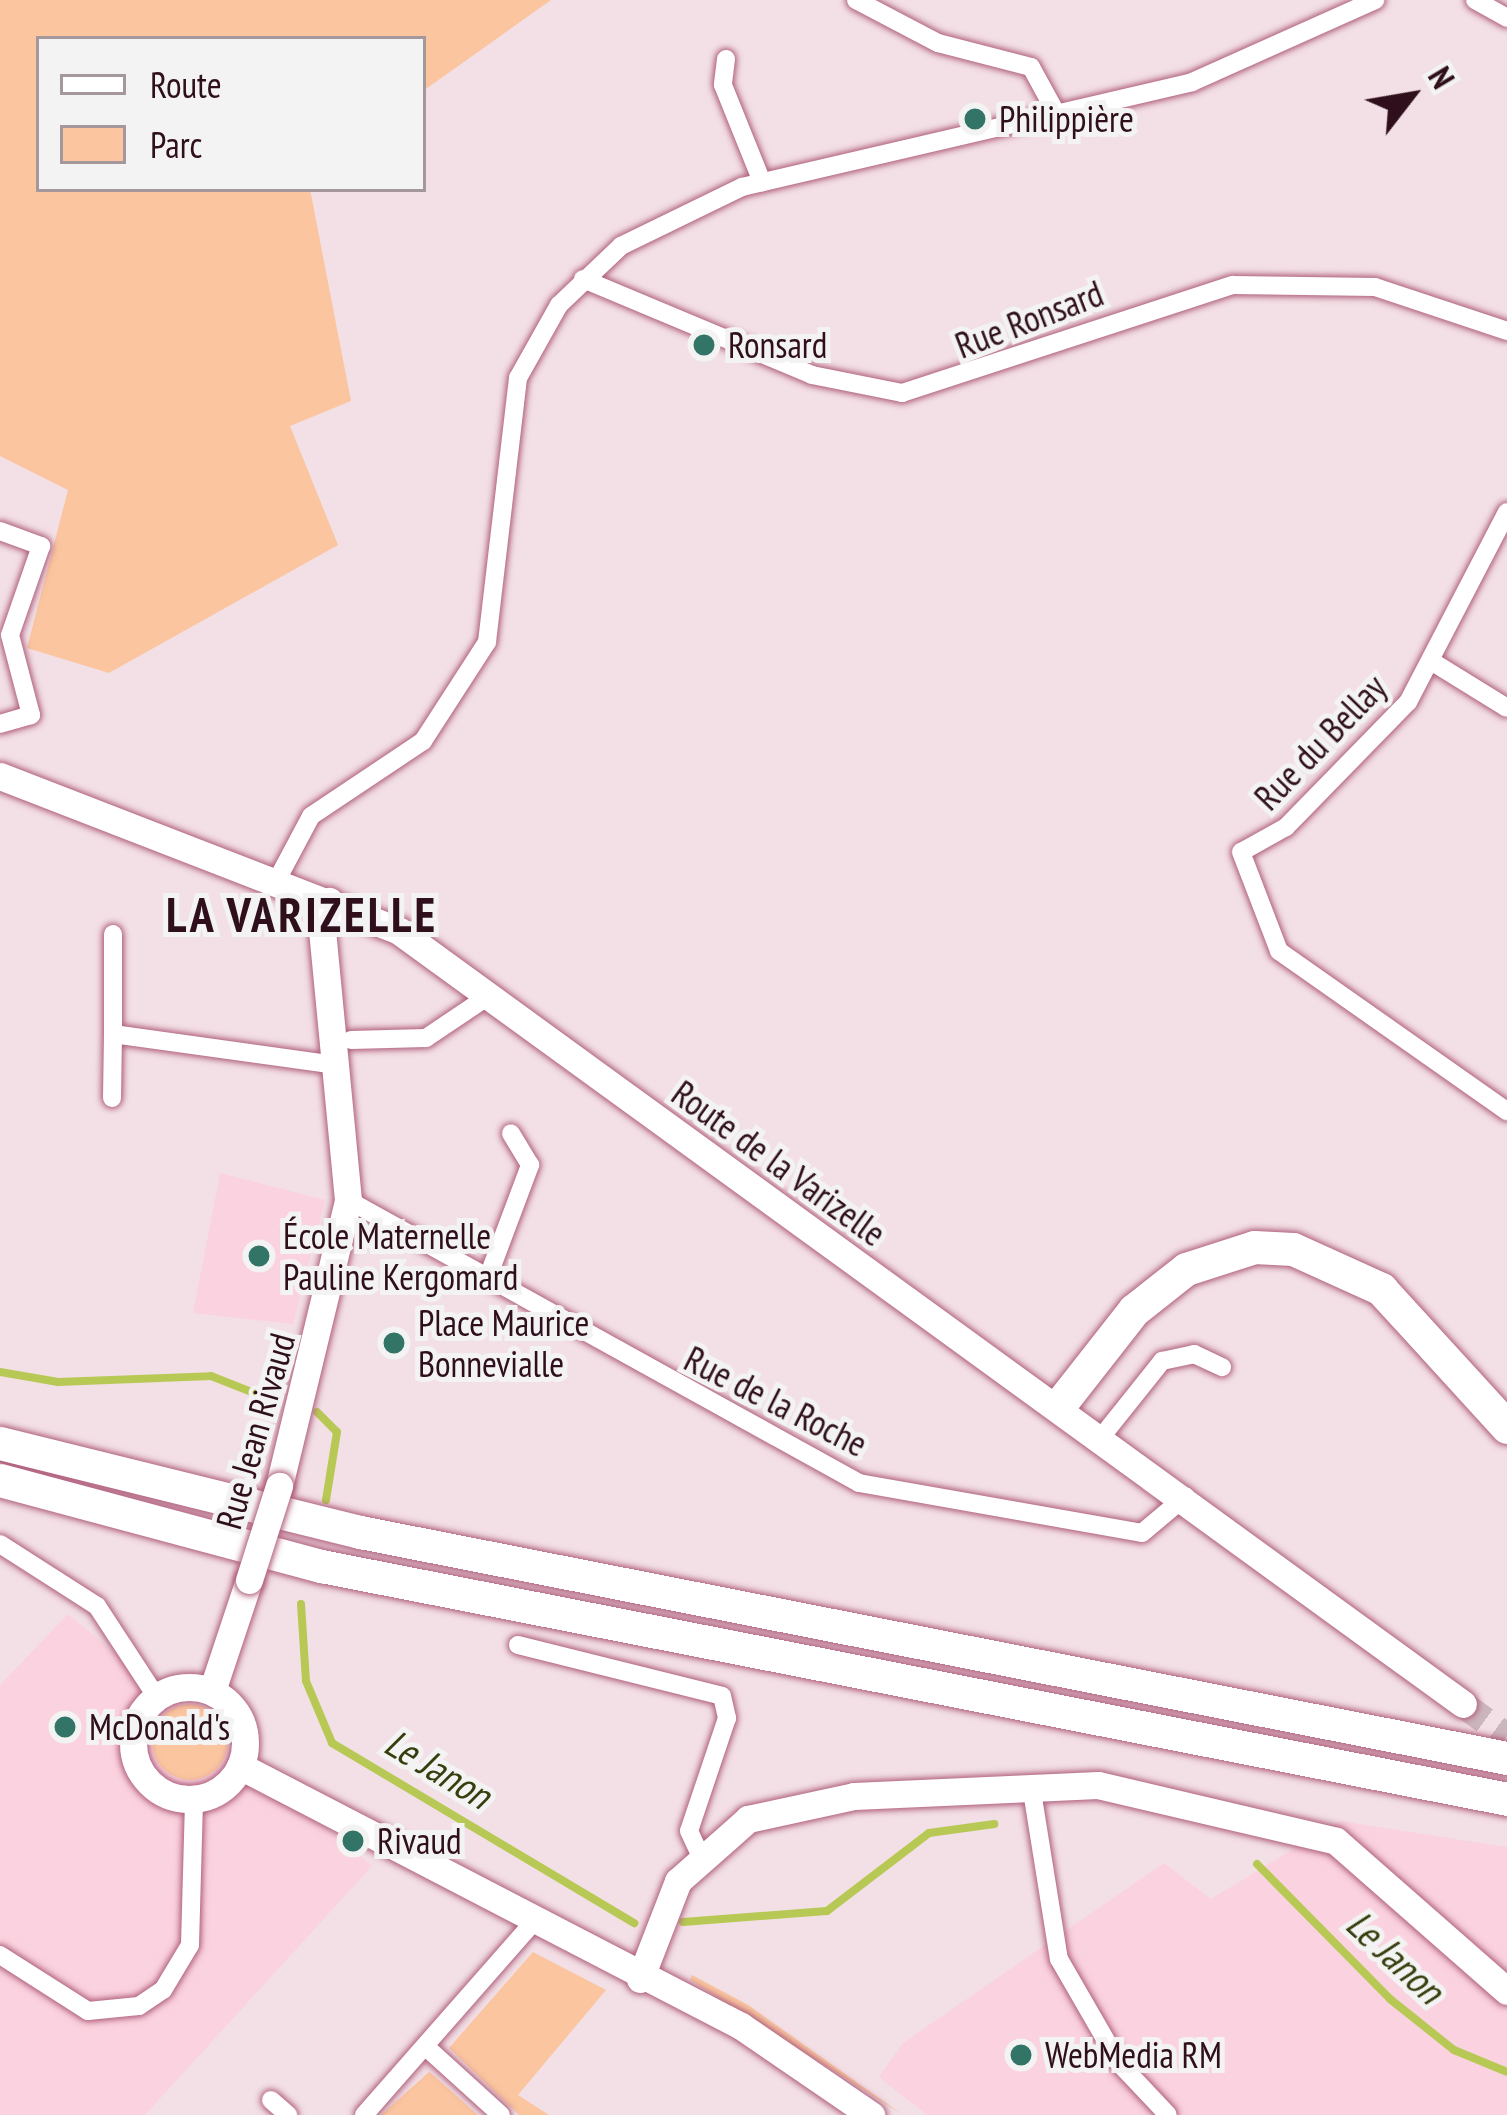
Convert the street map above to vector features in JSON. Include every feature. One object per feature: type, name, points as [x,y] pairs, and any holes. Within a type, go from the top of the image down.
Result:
[{"type":"highway","points":[[1061,1403],[1171,1279],[1254,1247],[1293,1249],[1381,1289],[1507,1427]]},
{"type":"highway","points":[[0,1443],[360,1532],[1507,1758]]},
{"type":"highway","points":[[0,1480],[172,1530],[1507,1799]]},
{"type":"street","points":[[277,880],[311,816],[423,740],[487,642],[518,378],[583,279],[655,224],[762,182],[1054,109],[1192,82],[1375,0]]},
{"type":"street","points":[[1475,0],[1507,18]]},
{"type":"street","points":[[862,2],[938,43],[1031,67],[1054,109]]},
{"type":"street","points":[[726,58],[723,85],[762,182]]},
{"type":"street","name":"Rue Ronsard","points":[[583,279],[812,374],[902,393],[1249,283],[1375,287],[1507,331]]},
{"type":"street","name":"Rue du Bellay","points":[[1507,512],[1431,662],[1396,717],[1286,827],[1240,852],[1279,951],[1507,1111]]},
{"type":"street","points":[[0,531],[40,546],[10,635],[31,716],[0,724]]},
{"type":"street","name":"Rue du Bellay","points":[[1431,662],[1507,708]]},
{"type":"street","name":"Route de la Varizelle","points":[[0,776],[399,931],[1061,1403],[1463,1704]]},
{"type":"street","name":"Rue Jean Rivaud","points":[[212,1691],[279,1486],[348,1200],[344,1052],[329,901]]},
{"type":"street","points":[[112,1098],[113,934]]},
{"type":"street","points":[[113,1034],[344,1052],[426,1038],[490,995]]},
{"type":"street","points":[[348,1200],[488,1277],[530,1165],[511,1133]]},
{"type":"street","name":"Rue de la Roche","points":[[488,1277],[799,1457],[859,1483],[1085,1527],[1142,1533],[1186,1496]]},
{"type":"street","points":[[1103,1435],[1162,1361],[1194,1354],[1222,1367]]},
{"type":"street","points":[[0,1544],[97,1606],[156,1696]]},
{"type":"street","points":[[518,1645],[702,1682],[722,1696],[727,1718],[689,1831],[700,1855]]},
{"type":"street","points":[[212,1691],[244,1731],[240,1766],[194,1800],[158,1791],[135,1762],[134,1726],[156,1696],[212,1691]]},
{"type":"street","points":[[240,1766],[532,1924],[742,2026],[871,2115]]},
{"type":"street","points":[[1031,1785],[1059,1959],[1119,2063],[1168,2115]]},
{"type":"street","points":[[640,1979],[669,1897],[700,1855],[748,1819],[803,1802],[1031,1785],[1138,1791],[1301,1826],[1376,1870],[1507,1990]]},
{"type":"street","points":[[0,1954],[88,2011],[140,2006],[163,1990],[190,1945],[194,1800]]},
{"type":"street","points":[[364,2115],[532,1924]]},
{"type":"street","points":[[426,2047],[501,2115]]},
{"type":"street","points":[[271,2100],[288,2115]]},
{"type":"shaded area","name":"École Maternelle Pauline Kergomard","points":[[220,1173],[325,1200],[293,1324],[193,1313]]},
{"type":"shaded area","points":[[68,1614],[372,1866],[145,2115],[0,2115],[0,1685]]},
{"type":"shaded area","points":[[1340,1821],[1507,1847],[1507,2115],[927,2115],[879,2077],[903,2043],[1164,1863],[1211,1899]]},
{"type":"green space","points":[[0,0],[551,0],[426,89],[426,36],[36,36],[36,192],[311,192],[351,401],[290,426],[338,545],[109,673],[27,648],[68,490],[0,456]]},
{"type":"green space","points":[[190,1704],[217,1715],[228,1742],[217,1769],[190,1780],[163,1769],[152,1742],[163,1715]]},
{"type":"green space","points":[[533,1952],[606,1990],[518,2095],[549,2115],[519,2115],[449,2048]]},
{"type":"green space","points":[[692,1975],[748,2005],[903,2115],[690,1980]]},
{"type":"green space","points":[[429,2072],[433,2075],[478,2115],[381,2115]]},
{"type":"waterway","name":"Le Janon","points":[[0,1372],[58,1382],[211,1376],[277,1402]]},
{"type":"waterway","name":"Le Janon","points":[[317,1412],[337,1432],[326,1500]]},
{"type":"waterway","name":"Le Janon","points":[[301,1604],[306,1681],[332,1743],[634,1923]]},
{"type":"waterway","name":"Le Janon","points":[[683,1922],[827,1911],[929,1833],[994,1824]]},
{"type":"waterway","name":"Le Janon","points":[[1257,1864],[1390,1999],[1454,2050],[1507,2072]]},
{"type":"tunnel","points":[[1463,1704],[1507,1736]]},
{"type":"place","name":"Philippière","points":[[975,119]]},
{"type":"place","name":"Ronsard","points":[[704,345]]},
{"type":"place","name":"École Maternelle Pauline Kergomard","points":[[259,1256]]},
{"type":"place","name":"Place Maurice Bonnevialle","points":[[394,1343]]},
{"type":"place","name":"McDonald's","points":[[65,1727]]},
{"type":"place","name":"Rivaud","points":[[353,1841]]},
{"type":"place","name":"WebMedia RM","points":[[1021,2055]]},
{"type":"district","name":"LA VARIZELLE","points":[[302,915]]}]
